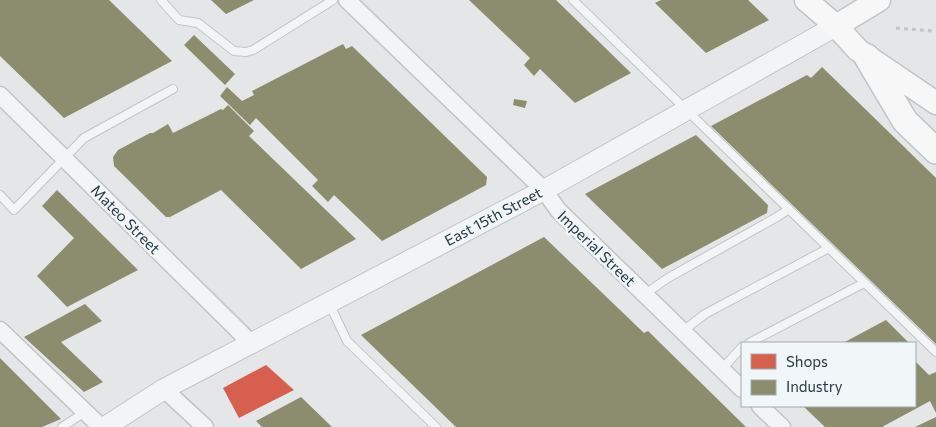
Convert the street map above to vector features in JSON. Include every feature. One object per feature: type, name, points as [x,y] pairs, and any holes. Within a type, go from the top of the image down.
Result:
[{"type":"main road","points":[[806,0],[836,26],[858,50],[936,103]]},
{"type":"main road","name":"East 15th Street","points":[[836,26],[879,0]]},
{"type":"main road","points":[[867,57],[905,121],[936,151]]},
{"type":"street","name":"Imperial Street","points":[[347,0],[544,190],[558,210],[741,388]]},
{"type":"street","name":"East 15th Street","points":[[103,427],[164,388],[252,344],[544,190],[836,26]]},
{"type":"street","name":"Mateo Street","points":[[0,95],[252,344]]},
{"type":"street","points":[[0,330],[103,427]]},
{"type":"street","points":[[164,388],[205,427]]},
{"type":"street","points":[[761,407],[782,427]]},
{"type":"lane","points":[[162,0],[180,20],[198,23],[234,51],[246,52],[253,50],[333,0]]},
{"type":"lane","points":[[574,0],[936,352]]},
{"type":"lane","points":[[0,195],[14,210],[84,138],[173,89]]},
{"type":"lane","points":[[644,294],[668,278],[789,209]]},
{"type":"lane","points":[[683,332],[705,314],[829,248]]},
{"type":"lane","points":[[751,342],[864,282]]},
{"type":"lane","points":[[329,303],[347,341],[436,427]]},
{"type":"lane","points":[[722,369],[741,348]]},
{"type":"lane","points":[[62,427],[85,412]]},
{"type":"path","points":[[896,28],[933,31]]},
{"type":"building: Shops","points":[[266,365],[294,390],[239,418],[223,388]]},
{"type":"building: Industry","points":[[0,0],[109,0],[172,61],[64,118],[0,56]]},
{"type":"building: Industry","points":[[211,0],[254,0],[226,14]]},
{"type":"building: Industry","points":[[469,0],[556,0],[631,73],[575,103],[540,69],[534,76],[524,65],[530,58]]},
{"type":"building: Industry","points":[[661,0],[748,0],[769,20],[706,53],[655,3]]},
{"type":"building: Industry","points":[[194,35],[235,74],[225,85],[184,45]]},
{"type":"building: Industry","points":[[343,44],[346,49],[352,46],[487,177],[486,185],[382,241],[334,195],[328,202],[312,186],[318,180],[256,118],[250,125],[220,96],[227,87],[242,101],[254,95],[252,91]]},
{"type":"building: Industry","points":[[822,67],[936,178],[936,344],[711,126],[807,75],[811,78]]},
{"type":"building: Industry","points":[[514,99],[527,101],[525,108],[513,105]]},
{"type":"building: Industry","points":[[228,105],[254,131],[249,136],[356,239],[301,269],[221,190],[170,217],[166,217],[114,166],[113,157],[118,150],[168,124],[173,133],[221,109],[223,110]]},
{"type":"building: Industry","points":[[696,135],[768,205],[767,213],[662,269],[585,194]]},
{"type":"building: Industry","points":[[57,190],[138,270],[67,307],[37,276],[74,238],[42,206]]},
{"type":"building: Industry","points":[[544,237],[644,333],[648,331],[746,427],[456,427],[361,335]]},
{"type":"building: Industry","points":[[85,304],[102,321],[61,342],[103,382],[84,392],[24,337]]},
{"type":"building: Industry","points":[[886,320],[908,342],[845,342]]},
{"type":"building: Industry","points":[[0,358],[61,419],[42,427],[0,427]]},
{"type":"building: Industry","points":[[916,362],[929,375],[936,372],[936,413],[930,401],[882,427],[825,427],[804,407],[916,407]]},
{"type":"building: Industry","points":[[301,397],[332,427],[262,427],[256,421]]},
{"type":"building: Industry","points":[[936,417],[936,427],[915,427]]}]
